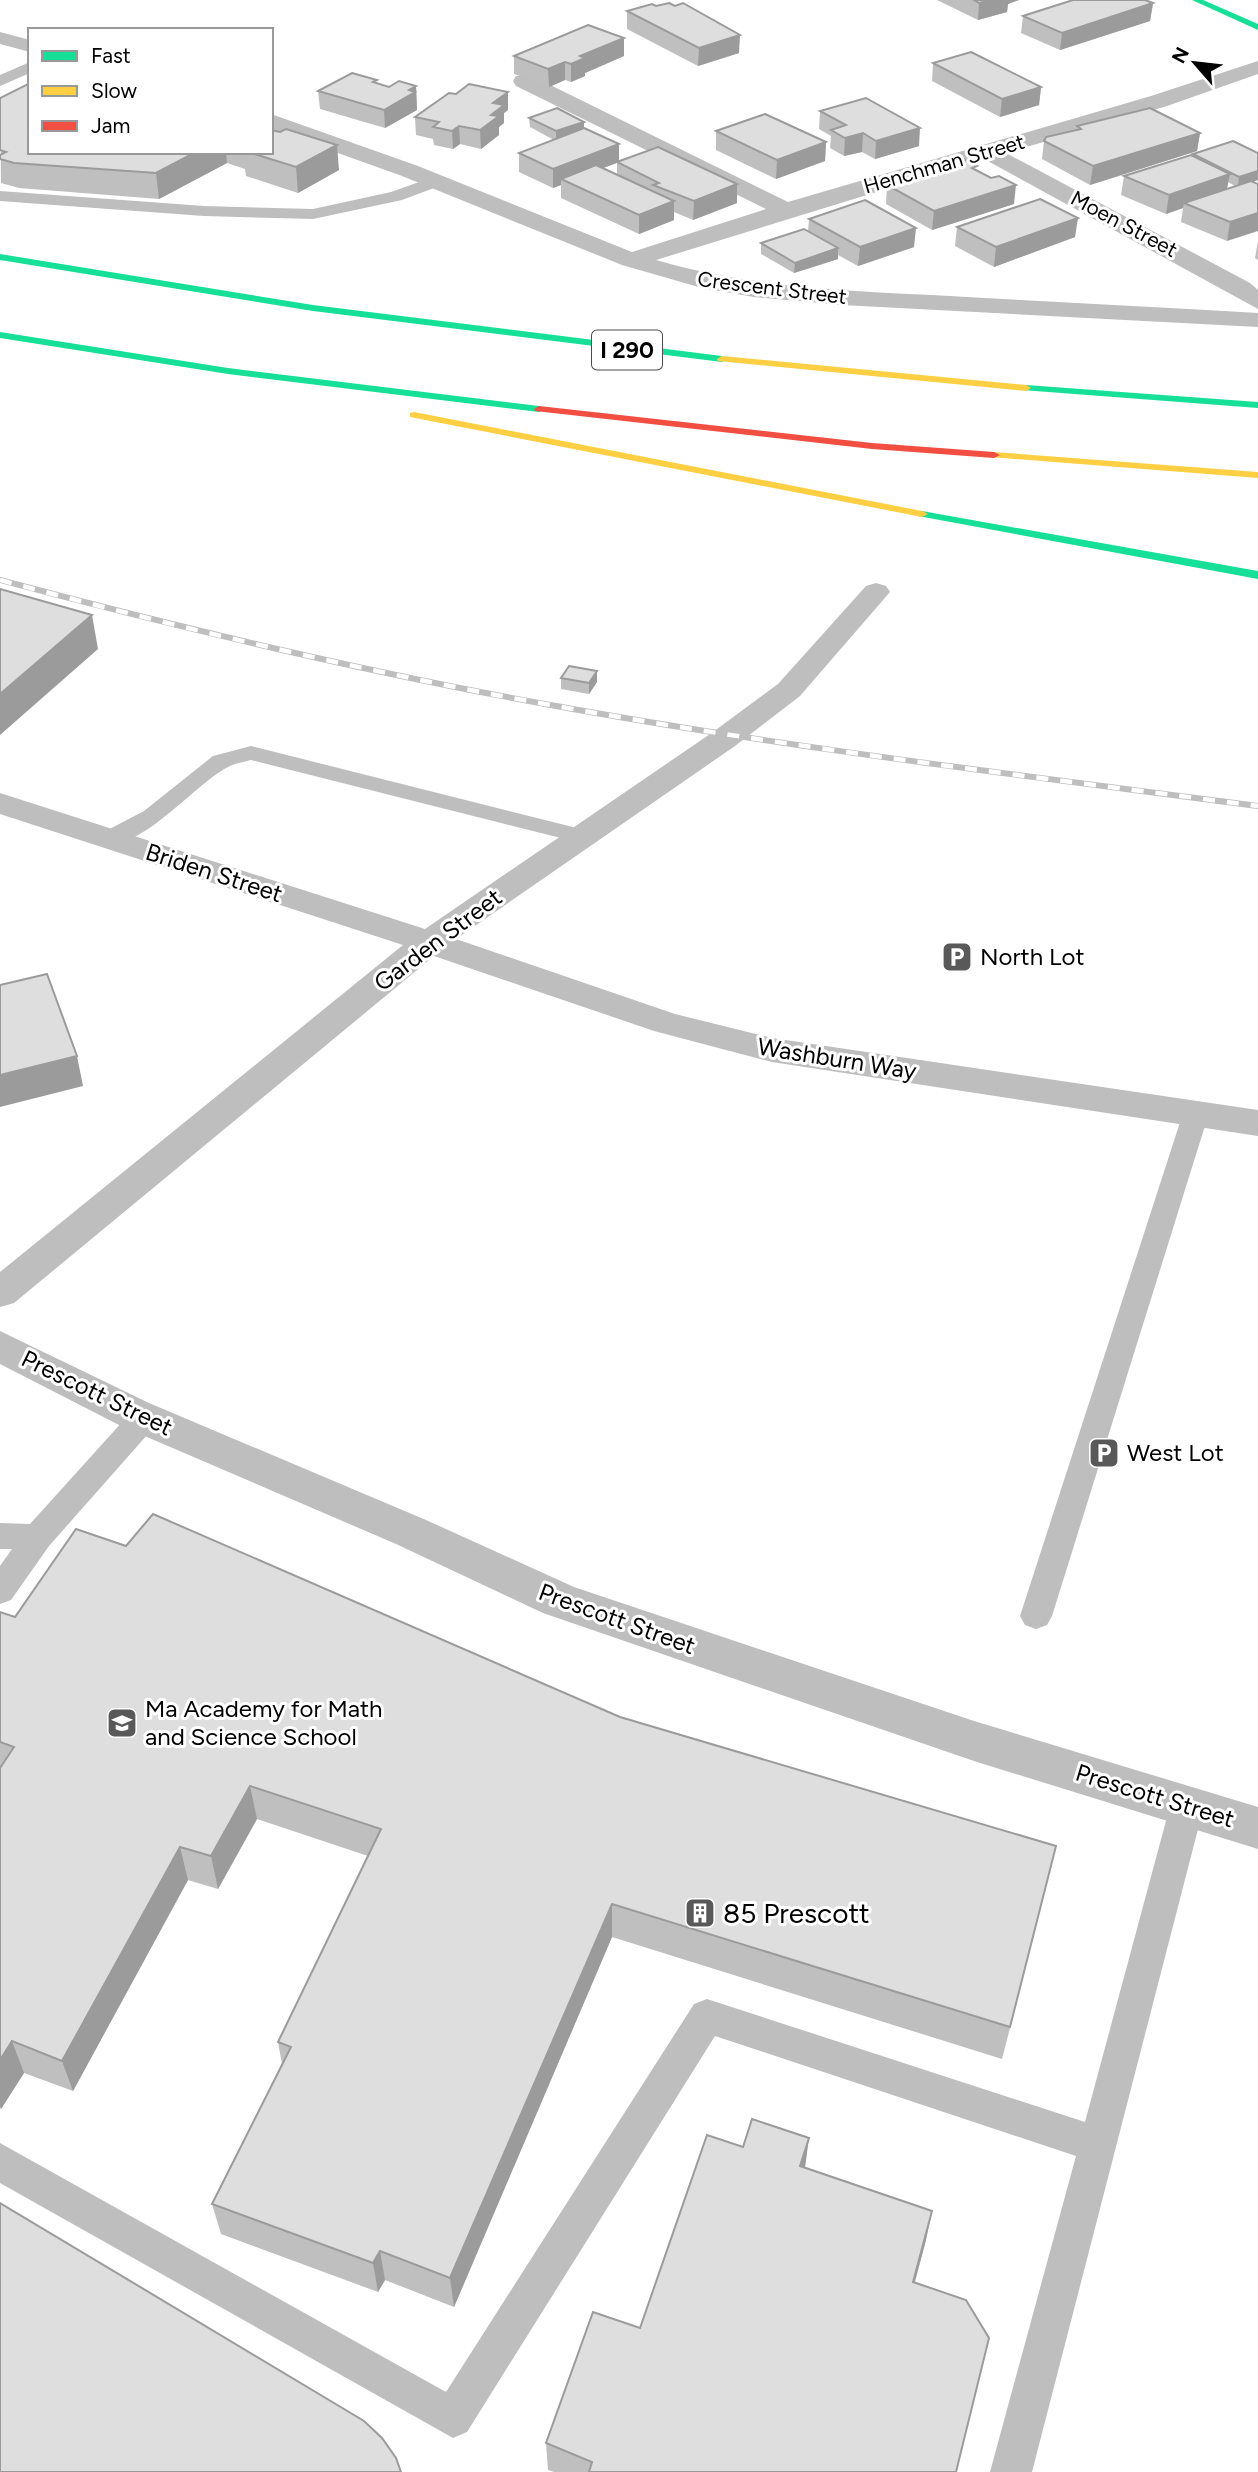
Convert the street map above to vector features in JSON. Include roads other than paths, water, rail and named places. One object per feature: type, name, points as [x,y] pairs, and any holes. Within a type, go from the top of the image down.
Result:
[{"type":"main road","points":[[1196,0],[1258,27]]},
{"type":"main road","name":"I 290","points":[[0,257],[311,309],[608,348],[860,374],[1258,405]]},
{"type":"main road","points":[[0,335],[228,371],[872,446],[1258,475]]},
{"type":"main road","points":[[228,371],[377,406]]},
{"type":"main road","points":[[404,412],[485,431],[755,483],[1258,575]]},
{"type":"street","points":[[0,38],[28,45]]},
{"type":"street","name":"Henchman Street","points":[[631,260],[786,210],[1159,101],[1258,67]]},
{"type":"street","points":[[524,81],[786,210]]},
{"type":"street","name":"Crescent Street","points":[[273,122],[436,181],[631,260],[702,281],[766,291],[1258,320]]},
{"type":"street","name":"Moen Street","points":[[986,151],[1241,288],[1258,302]]},
{"type":"street","name":"Garden Street","points":[[0,1293],[429,942],[724,739],[789,690],[876,592]]},
{"type":"street","name":"Briden Street","points":[[0,803],[429,942]]},
{"type":"street","name":"Washburn Way","points":[[429,942],[666,1023],[772,1050],[1258,1123]]},
{"type":"street","name":"Prescott Street","points":[[0,1346],[144,1418],[411,1532],[559,1600],[974,1741],[1258,1828]]},
{"type":"lane","points":[[0,81],[28,68]]},
{"type":"lane","points":[[0,195],[205,211],[313,214],[396,196],[436,181]]},
{"type":"lane","points":[[108,839],[152,816],[221,761],[251,753],[581,836]]},
{"type":"lane","points":[[1036,1616],[1196,1113]]},
{"type":"lane","points":[[0,1591],[38,1537],[144,1418]]},
{"type":"lane","points":[[0,1536],[38,1537]]},
{"type":"lane","points":[[1011,2472],[1187,1806]]},
{"type":"lane","points":[[0,2162],[453,2418],[707,2016],[1098,2145]]},
{"type":"railway","points":[[0,580],[271,648],[545,704],[812,747],[1258,806]]},
{"type":"place","name":"North Lot","points":[[957,957]]},
{"type":"place","name":"West Lot","points":[[1104,1453]]},
{"type":"place","name":"Ma Academy for Math and Science School","points":[[122,1723]]},
{"type":"place","name":"85 Prescott","points":[[700,1913]]}]
